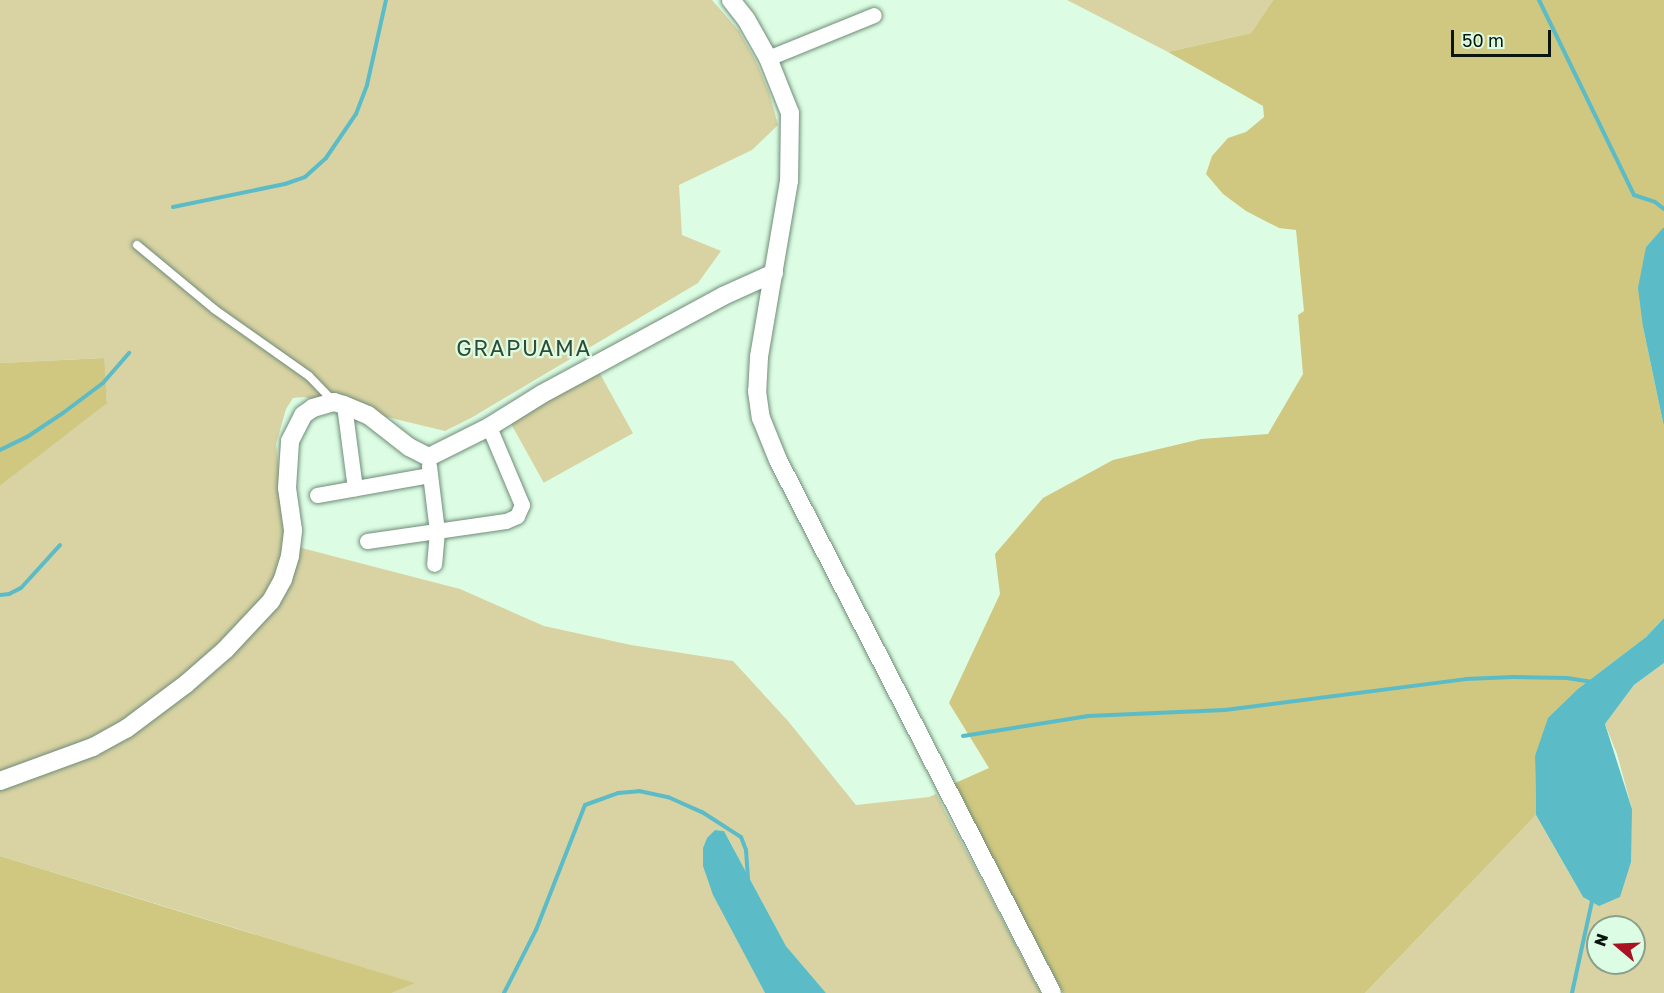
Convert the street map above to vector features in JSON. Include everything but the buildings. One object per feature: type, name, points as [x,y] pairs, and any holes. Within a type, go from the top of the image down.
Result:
[{"type":"street","points":[[735,1],[768,58],[790,113],[789,181],[759,357],[757,391],[765,429],[783,471],[1052,993]]},
{"type":"street","points":[[768,58],[874,15]]},
{"type":"street","points":[[317,495],[355,488],[429,466],[542,394],[713,301],[774,273]]},
{"type":"street","points":[[339,404],[355,488]]},
{"type":"street","points":[[0,782],[93,747],[126,729],[186,684],[225,650],[271,601],[283,579],[290,556],[293,530],[287,488],[290,441],[303,415],[313,408],[339,404],[368,415],[429,466],[437,531],[434,564]]},
{"type":"street","points":[[367,542],[506,521],[517,516],[522,505],[489,427]]},
{"type":"lane","points":[[137,245],[214,309],[309,376],[339,404]]},
{"type":"shaded area","points":[[0,0],[712,0],[739,31],[756,61],[769,92],[778,125],[752,150],[679,185],[682,235],[721,251],[698,283],[471,418],[445,431],[304,397],[293,398],[286,409],[276,444],[283,502],[294,546],[460,589],[544,626],[631,645],[733,661],[788,721],[856,805],[929,797],[936,794],[1041,993],[826,993],[786,946],[724,831],[715,830],[752,966],[765,993],[392,993],[414,983],[0,856],[0,486],[107,402],[103,358],[0,363]]},
{"type":"shaded area","points":[[1067,0],[1273,0],[1251,33],[1168,52]]},
{"type":"shaded area","points":[[1273,0],[1664,0],[1664,228],[1646,247],[1643,327],[1664,427],[1664,618],[1646,637],[1579,688],[1535,756],[1536,815],[1365,993],[1063,993],[953,784],[989,768],[949,703],[1000,594],[995,554],[1043,498],[1113,460],[1201,439],[1268,434],[1303,374],[1298,315],[1304,311],[1296,230],[1279,228],[1246,211],[1223,194],[1206,174],[1212,156],[1228,138],[1246,132],[1264,117],[1263,106],[1168,52],[1251,33]]},
{"type":"shaded area","points":[[104,358],[107,403],[0,486],[0,363]]},
{"type":"shaded area","points":[[599,372],[633,433],[544,483],[510,421]]},
{"type":"shaded area","points":[[1664,663],[1664,993],[1365,993],[1536,815],[1583,897],[1632,809],[1617,754],[1605,724],[1634,685]]},
{"type":"shaded area","points":[[0,856],[415,983],[392,993],[0,993]]},
{"type":"water","points":[[1663,228],[1664,427],[1643,327],[1638,288],[1646,247]]},
{"type":"water","points":[[1664,618],[1664,663],[1634,685],[1605,724],[1632,809],[1631,862],[1620,897],[1599,906],[1583,897],[1536,815],[1535,756],[1548,718],[1579,688],[1646,637]]},
{"type":"water","points":[[715,830],[724,831],[786,946],[826,993],[765,993],[713,895],[703,866],[703,848],[707,838]]},
{"type":"waterway","points":[[173,207],[285,184],[305,177],[326,158],[356,114],[367,85],[386,0]]},
{"type":"waterway","points":[[1539,0],[1634,195],[1655,202],[1664,209]]},
{"type":"waterway","points":[[0,450],[27,437],[103,383],[129,353]]},
{"type":"waterway","points":[[0,595],[9,594],[21,588],[60,545]]},
{"type":"waterway","points":[[963,736],[1088,716],[1225,710],[1466,679],[1567,678],[1591,682]]},
{"type":"waterway","points":[[504,993],[536,930],[585,805],[618,793],[639,791],[668,797],[702,812],[741,837],[746,850],[748,881]]},
{"type":"waterway","points":[[1572,993],[1593,897]]},
{"type":"district","name":"GRAPUAMA","points":[[524,348]]}]
